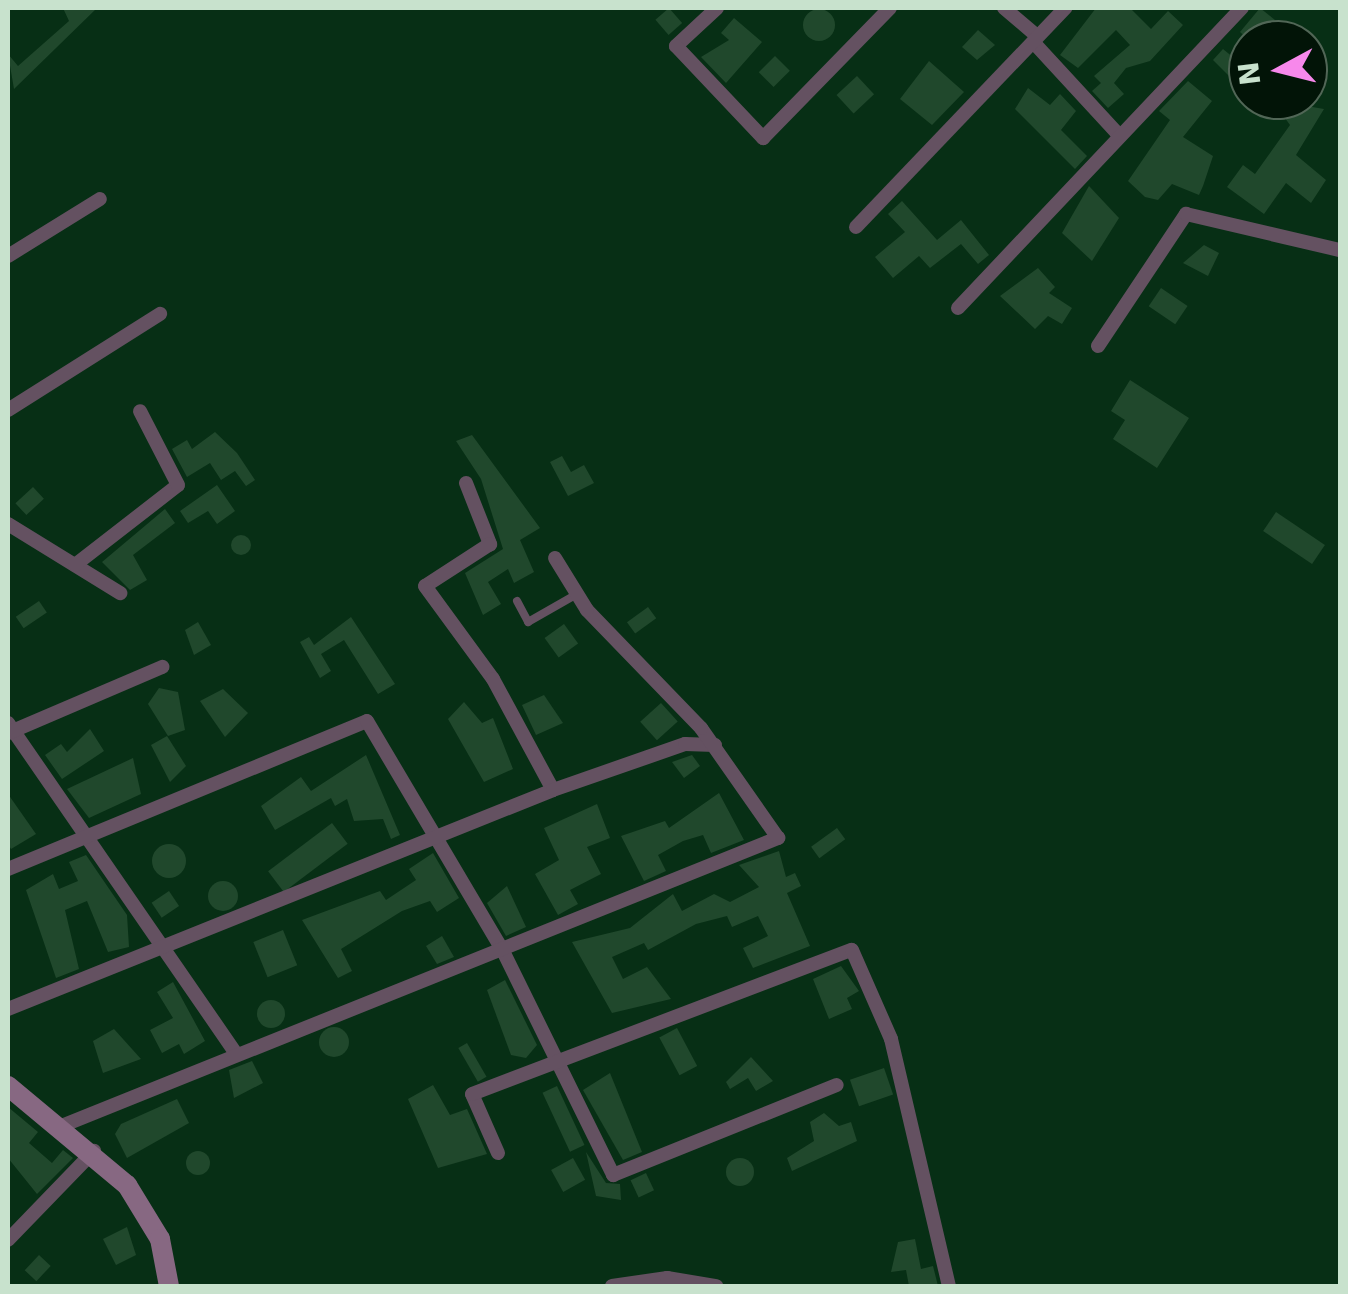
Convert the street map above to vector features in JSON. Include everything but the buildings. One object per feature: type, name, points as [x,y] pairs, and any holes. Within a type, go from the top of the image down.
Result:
[{"type":"street","points":[[717,8],[676,46],[763,138],[890,8]]},
{"type":"street","points":[[1004,8],[1119,135]]},
{"type":"street","points":[[856,227],[1065,8]]},
{"type":"street","points":[[958,308],[1242,8]]},
{"type":"street","points":[[8,256],[100,199]]},
{"type":"street","points":[[1098,346],[1186,214],[1340,250]]},
{"type":"street","points":[[8,410],[160,314]]},
{"type":"street","points":[[76,565],[178,485],[140,411]]},
{"type":"street","points":[[466,483],[490,544],[425,586],[493,679],[552,790]]},
{"type":"street","points":[[8,524],[120,593]]},
{"type":"street","points":[[64,1126],[778,838],[715,745],[577,594],[555,558]]},
{"type":"street","points":[[162,667],[9,729],[236,1054]]},
{"type":"street","points":[[8,869],[90,841],[366,721],[502,949],[614,1175],[837,1085]]},
{"type":"street","points":[[8,1009],[163,945],[437,842],[552,790],[686,744],[715,745]]},
{"type":"street","points":[[498,1152],[472,1094],[556,1058],[852,950],[891,1039],[949,1286]]},
{"type":"street","points":[[8,1086],[94,1151],[143,1207],[169,1286]]},
{"type":"street","points":[[8,1240],[94,1151]]},
{"type":"street","points":[[612,1286],[667,1278],[716,1286]]},
{"type":"lane","points":[[517,601],[528,622],[577,594]]}]
